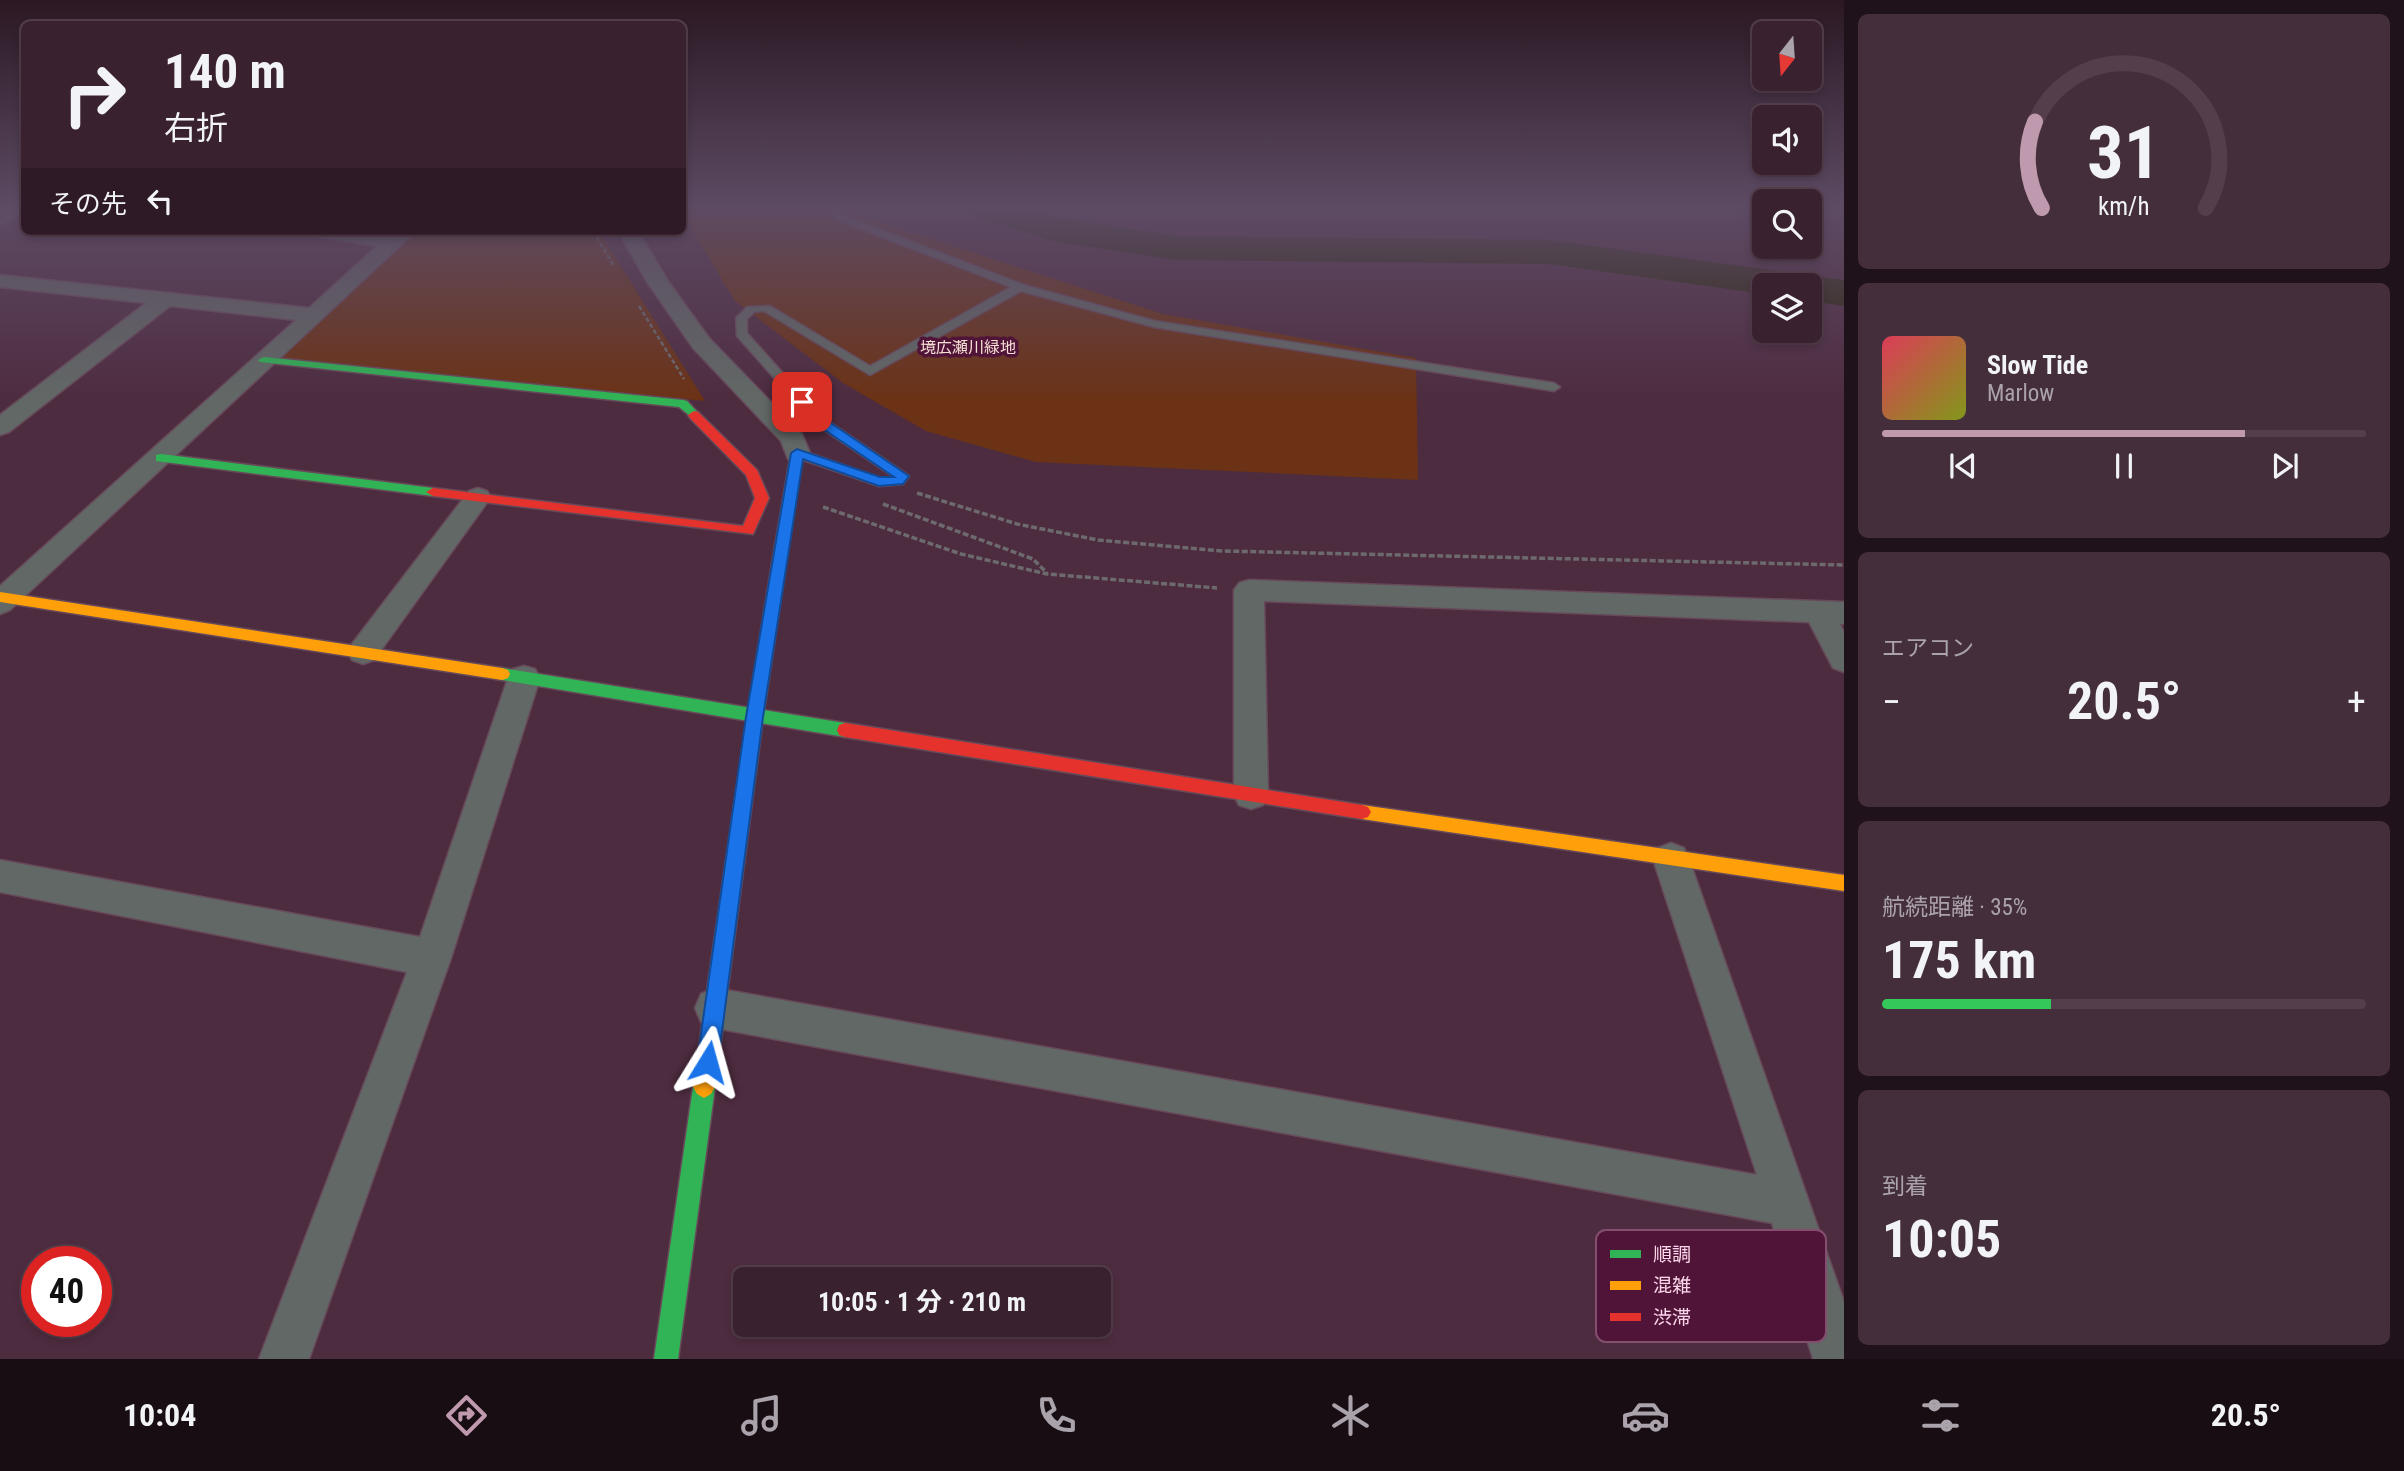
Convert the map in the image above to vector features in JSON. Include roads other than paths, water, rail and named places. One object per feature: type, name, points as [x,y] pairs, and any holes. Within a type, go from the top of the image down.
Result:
[{"type":"street","points":[[2,599],[161,458],[361,271]]},
{"type":"street","points":[[652,271],[701,343],[793,439],[797,453],[755,717],[666,1359]]},
{"type":"street","points":[[0,281],[313,315]]},
{"type":"street","points":[[4,420],[164,300]]},
{"type":"street","points":[[161,458],[748,531],[762,498],[752,473],[683,404],[264,360]]},
{"type":"street","points":[[363,652],[478,497]]},
{"type":"street","points":[[1251,795],[1249,590],[1831,612],[1844,660]]},
{"type":"street","points":[[2,599],[363,652],[1251,795],[1844,883]]},
{"type":"street","points":[[284,1359],[432,958],[524,678]]},
{"type":"street","points":[[1671,859],[1797,1230]]},
{"type":"street","points":[[0,876],[432,958]]},
{"type":"street","points":[[715,1008],[1788,1203]]},
{"type":"street","points":[[1826,1322],[1838,1359]]},
{"type":"lane","points":[[980,271],[1020,287],[1154,324],[1554,387]]},
{"type":"lane","points":[[797,453],[879,482],[898,481],[902,476],[818,419],[741,334],[742,318],[751,309],[766,308],[870,371],[1020,287]]},
{"type":"waterway","points":[[1690,271],[1752,280]]},
{"type":"waterway","points":[[1822,290],[1844,293]]},
{"type":"park label","name":"境広瀬川緑地","points":[[968,347]]}]
